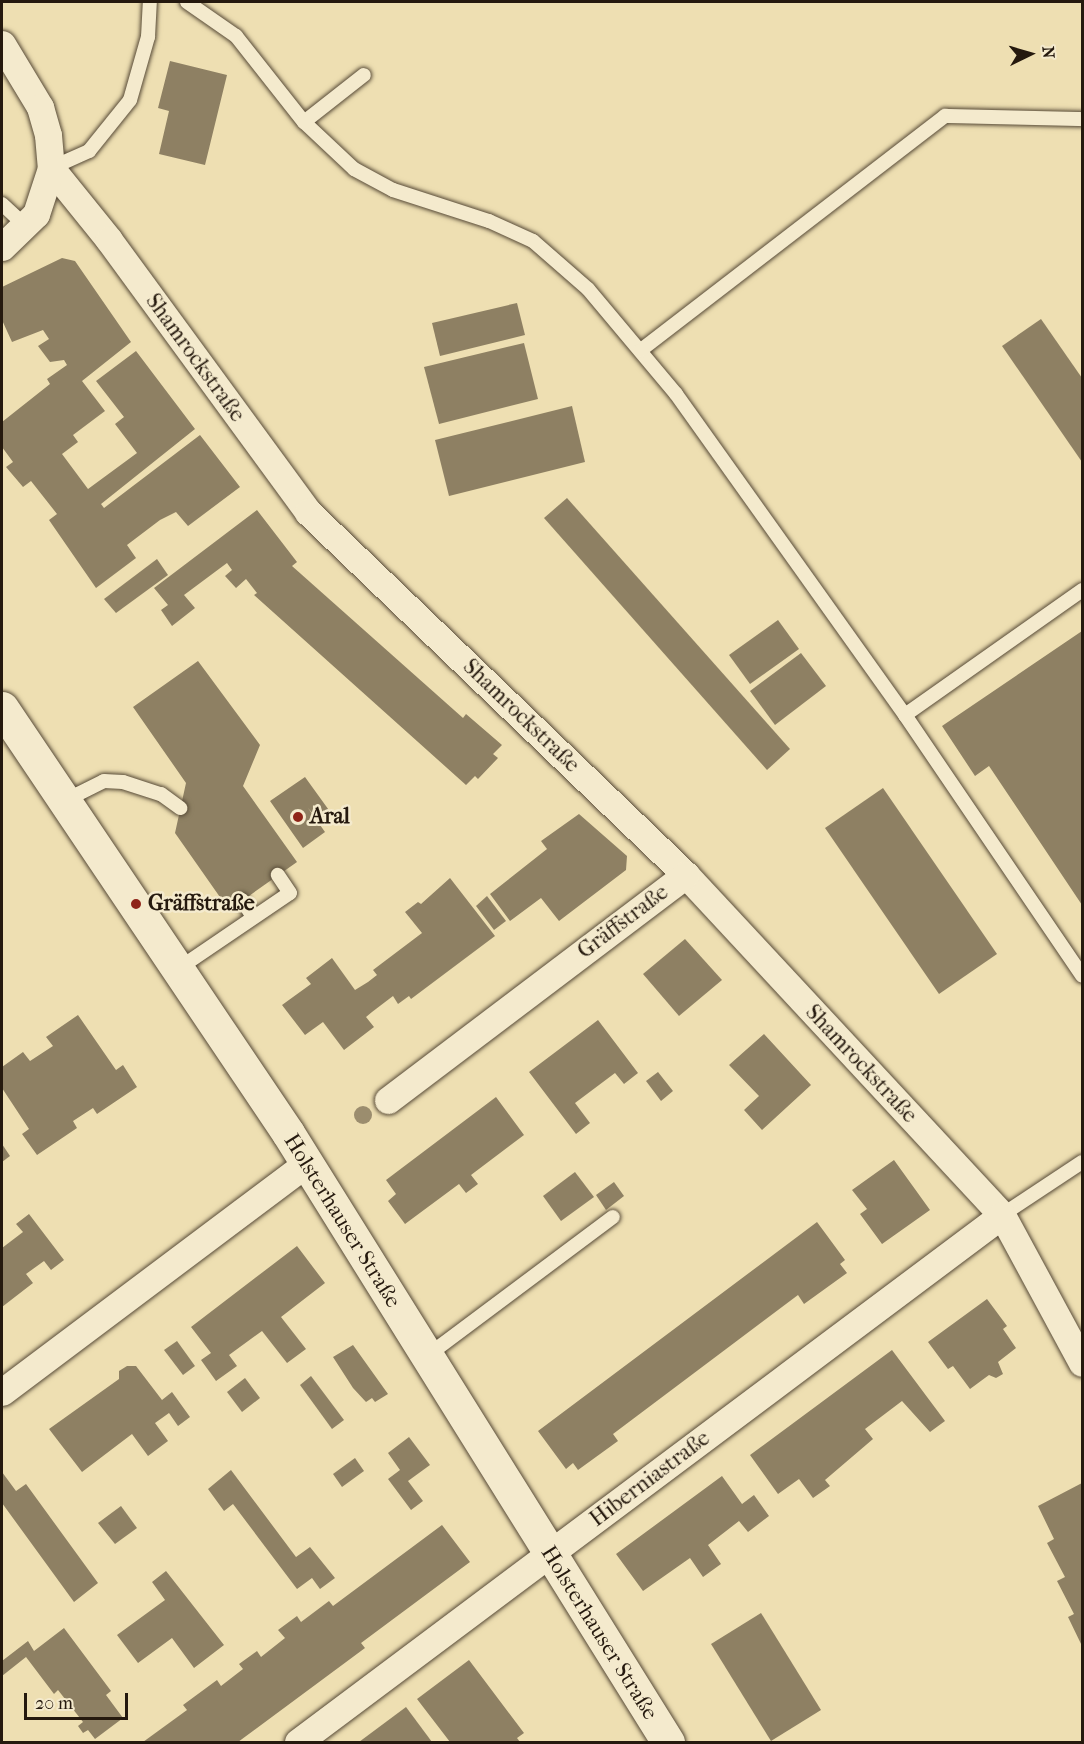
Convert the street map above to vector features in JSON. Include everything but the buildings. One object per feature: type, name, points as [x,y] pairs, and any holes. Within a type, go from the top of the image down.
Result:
[{"type":"main road","name":"Holsterhauser Straße","points":[[2,708],[66,800],[307,1162],[549,1555],[669,1743]]},
{"type":"street","points":[[2,44],[40,107],[48,135],[51,168],[43,198],[27,227],[2,247]]},
{"type":"street","name":"Shamrockstraße","points":[[51,168],[109,240],[308,512],[686,875],[1002,1215],[1083,1363]]},
{"type":"street","name":"Gräffstraße","points":[[388,1100],[686,875]]},
{"type":"street","points":[[2,1392],[307,1162]]},
{"type":"street","name":"Hiberniastraße","points":[[298,1743],[1002,1215]]},
{"type":"lane","points":[[51,168],[89,151],[130,100],[148,37],[150,2]]},
{"type":"lane","points":[[187,2],[236,36],[304,122],[336,155],[374,181],[489,221],[533,242],[582,282],[641,350],[905,715],[1083,975]]},
{"type":"lane","points":[[304,122],[364,75]]},
{"type":"lane","points":[[641,350],[945,116],[1083,119]]},
{"type":"lane","points":[[2,204],[27,227]]},
{"type":"lane","points":[[905,715],[1083,590]]},
{"type":"lane","points":[[66,800],[104,781],[123,782],[161,794],[180,808]]},
{"type":"lane","points":[[178,969],[290,892],[278,875]]},
{"type":"lane","points":[[242,900],[254,917]]},
{"type":"lane","points":[[1002,1215],[1083,1162]]},
{"type":"lane","points":[[426,1356],[613,1217]]},
{"type":"place","name":"Aral","points":[[298,817]]},
{"type":"place","name":"Gräffstraße","points":[[136,904]]}]
